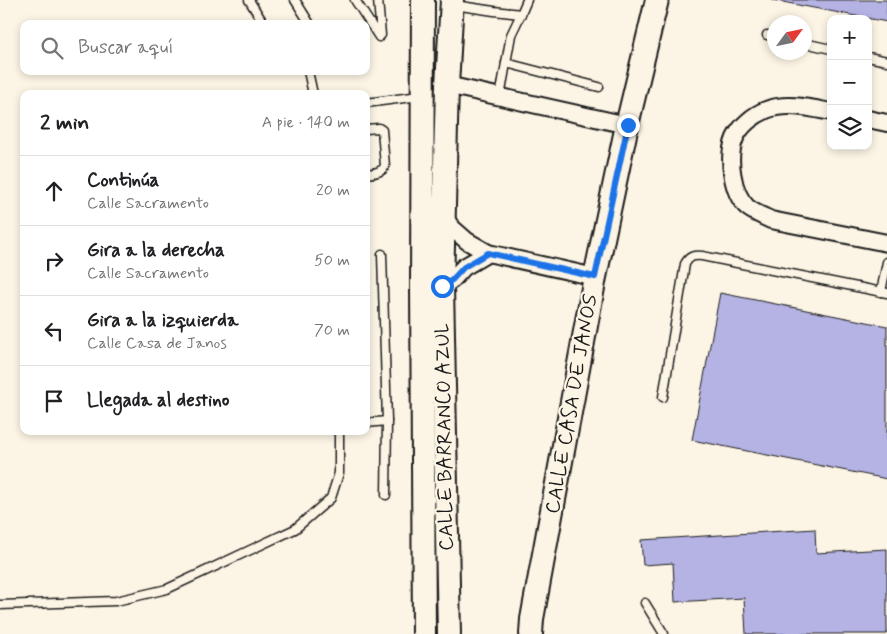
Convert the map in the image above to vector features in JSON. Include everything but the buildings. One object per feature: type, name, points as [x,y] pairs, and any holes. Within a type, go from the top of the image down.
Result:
[{"type":"main road","name":"CALLE BARRANCO AZUL","points":[[422,0],[422,214],[432,287],[449,634]]},
{"type":"main road","name":"CALLE CASA DE JANOS","points":[[531,634],[532,619],[595,277],[628,125],[658,0]]},
{"type":"main road","name":"CALLE BARRANCO AZUL","points":[[424,634],[432,287],[444,216],[447,85],[452,2]]},
{"type":"street","points":[[447,85],[628,125]]},
{"type":"street","points":[[827,111],[797,106],[773,108],[755,116],[744,125],[735,137],[732,150],[732,172],[735,187],[746,206],[757,214],[771,220],[887,243]]},
{"type":"street","points":[[872,120],[887,123]]},
{"type":"street","points":[[422,214],[444,216],[451,227],[467,241],[488,253],[595,277]]},
{"type":"street","points":[[432,287],[452,280],[464,267],[488,253]]},
{"type":"lane","points":[[249,0],[262,20]]},
{"type":"lane","points":[[295,0],[308,20]]},
{"type":"lane","points":[[355,0],[368,20]]},
{"type":"lane","points":[[370,23],[379,37],[381,35],[378,0]]},
{"type":"lane","points":[[500,97],[511,35],[527,0]]},
{"type":"lane","points":[[452,2],[494,11],[521,14]]},
{"type":"lane","points":[[812,45],[827,48]]},
{"type":"lane","points":[[872,58],[887,61]]},
{"type":"lane","points":[[506,63],[599,88]]},
{"type":"lane","points":[[309,75],[312,90]]},
{"type":"lane","points":[[370,102],[422,96]]},
{"type":"lane","points":[[370,129],[379,128],[382,130],[385,166],[380,171],[370,173]]},
{"type":"lane","points":[[382,254],[387,421],[386,495]]},
{"type":"lane","points":[[663,397],[685,264],[693,256],[702,256],[884,293],[887,262]]},
{"type":"lane","points":[[370,423],[387,421]]},
{"type":"lane","points":[[0,605],[116,601],[166,589],[295,529],[331,498],[339,473],[339,435]]},
{"type":"lane","points":[[645,603],[664,634]]},
{"type":"route","points":[[442,286],[452,280],[464,267],[488,253],[595,277],[628,125]]}]
